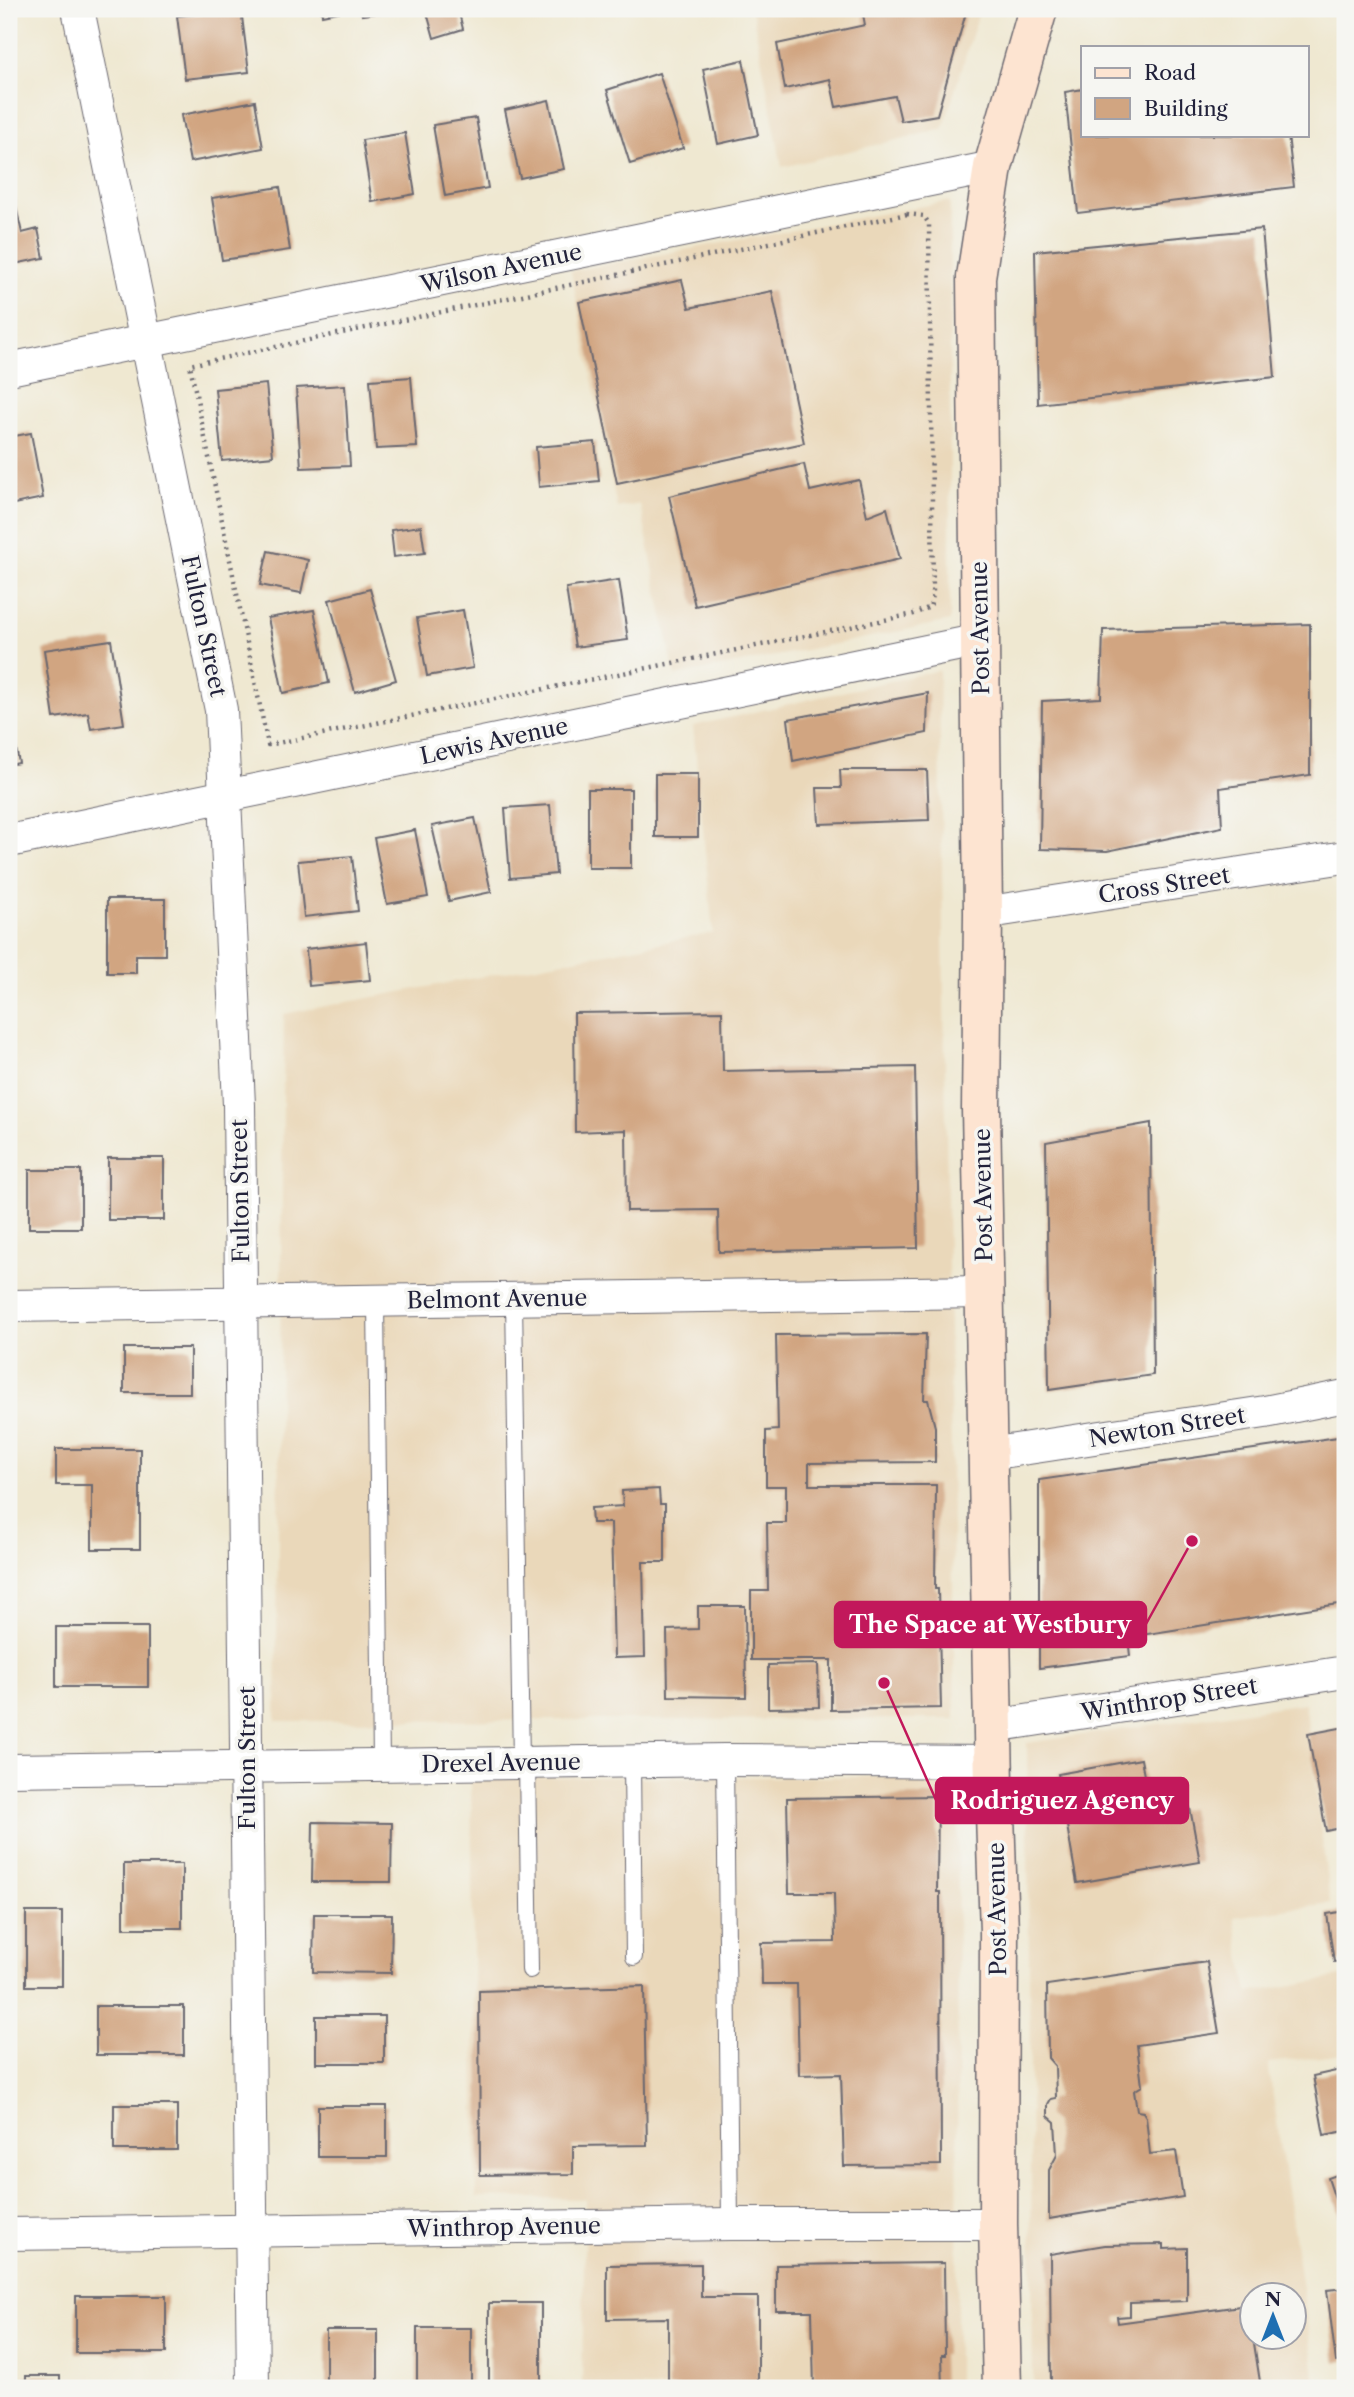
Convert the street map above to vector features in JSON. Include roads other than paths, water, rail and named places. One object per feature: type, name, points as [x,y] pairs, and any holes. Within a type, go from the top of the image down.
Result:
[{"type":"main road","name":"Post Avenue","points":[[1002,2388],[998,2224],[999,1933],[981,1109],[983,913],[976,276],[993,167],[1038,9]]},
{"type":"street","name":"Fulton Street","points":[[78,9],[221,710],[239,1105],[253,2388]]},
{"type":"street","name":"Wilson Avenue","points":[[9,369],[993,167]]},
{"type":"street","name":"Lewis Avenue","points":[[9,841],[980,640]]},
{"type":"street","name":"Cross Street","points":[[983,913],[1345,857]]},
{"type":"street","name":"Belmont Avenue","points":[[9,1306],[984,1292]]},
{"type":"street","name":"Newton Street","points":[[989,1454],[1254,1414],[1345,1396]]},
{"type":"street","name":"Winthrop Street","points":[[993,1744],[1345,1672]]},
{"type":"street","name":"Drexel Avenue","points":[[9,1770],[724,1760],[993,1744]]},
{"type":"street","name":"Winthrop Avenue","points":[[9,2234],[730,2224],[998,2224]]},
{"type":"lane","points":[[513,1299],[530,1970]]},
{"type":"lane","points":[[376,1301],[381,1765]]},
{"type":"lane","points":[[724,1760],[730,2224]]},
{"type":"lane","points":[[632,1762],[634,1957]]},
{"type":"place","name":"The Space at Westbury","points":[[1192,1541]]},
{"type":"place","name":"Rodriguez Agency","points":[[884,1683]]}]
